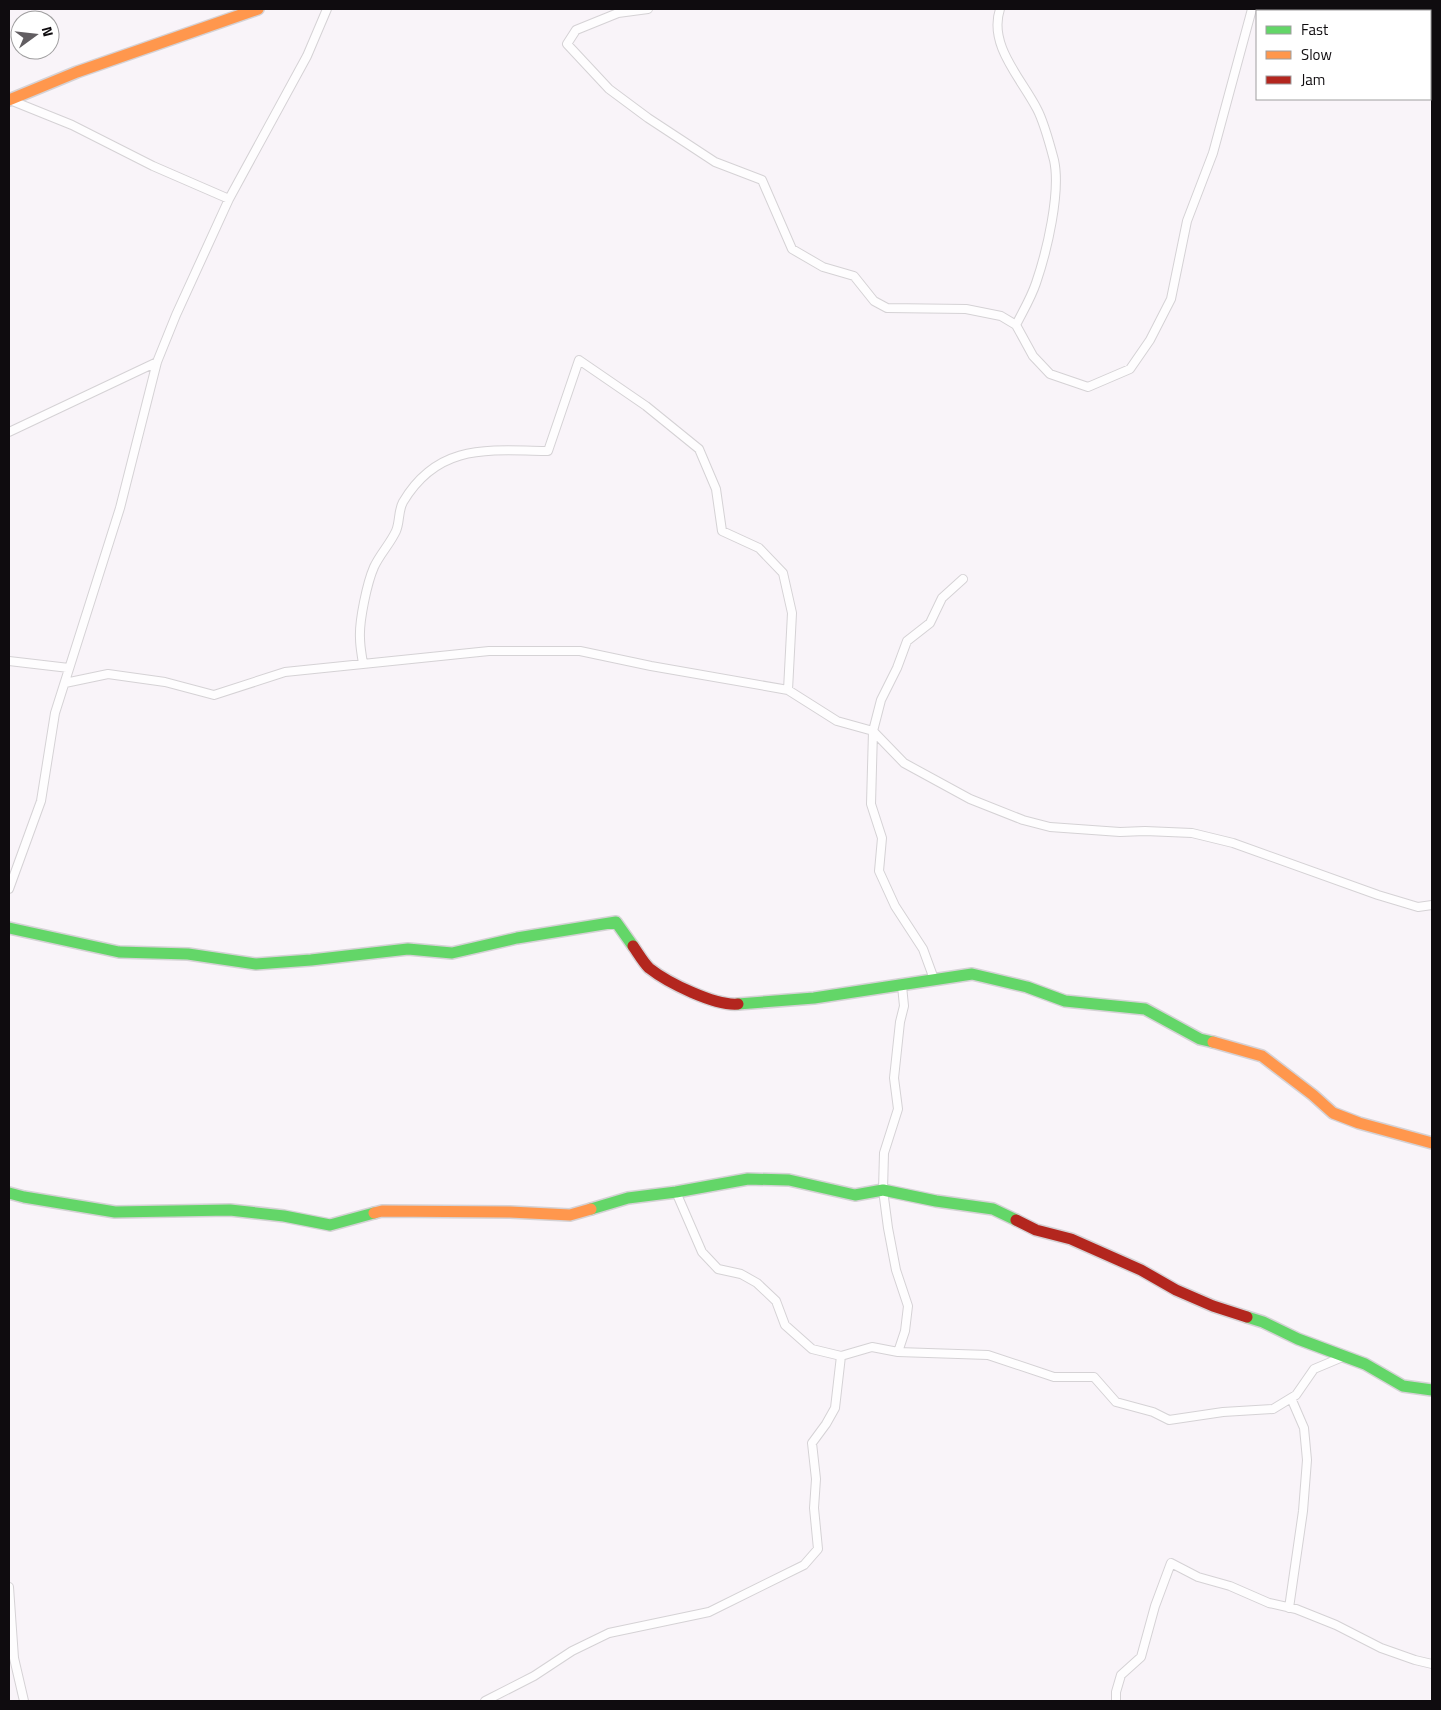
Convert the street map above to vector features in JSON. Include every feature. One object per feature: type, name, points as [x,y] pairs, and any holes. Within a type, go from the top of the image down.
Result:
[{"type":"street","points":[[9,100],[77,72],[258,9]]},
{"type":"street","points":[[9,889],[41,801],[55,713],[120,508],[157,362],[176,315],[229,199],[307,56],[328,9]]},
{"type":"street","points":[[648,9],[618,13],[576,30],[567,44],[609,89],[648,118],[715,162],[762,180],[792,249],[822,267],[854,276],[874,302],[886,308],[966,310],[1001,316],[1016,325],[1033,356],[1050,374],[1088,387],[1130,369],[1150,340],[1171,299],[1187,221],[1213,153],[1252,9]]},
{"type":"street","points":[[1000,9],[997,19],[1000,44],[1038,110],[1054,161],[1056,190],[1046,246],[1035,284],[1016,325]]},
{"type":"street","points":[[9,100],[72,125],[153,166],[229,199]]},
{"type":"street","points":[[363,664],[360,637],[364,606],[373,569],[396,531],[402,504],[414,486],[431,468],[456,456],[484,450],[548,451],[579,360],[646,406],[699,449],[716,489],[722,531],[759,548],[783,573],[792,613],[788,690]]},
{"type":"street","points":[[9,432],[157,362]]},
{"type":"street","points":[[934,979],[923,949],[895,906],[879,871],[882,838],[871,804],[873,731],[881,700],[897,668],[907,642],[930,623],[942,598],[963,579]]},
{"type":"street","points":[[64,683],[108,674],[165,682],[214,695],[285,672],[489,650],[580,651],[651,666],[788,690],[837,721],[873,731],[904,762],[970,800],[1023,820],[1050,827],[1120,832],[1192,833],[1233,843],[1378,895],[1418,907],[1432,906]]},
{"type":"street","points":[[9,661],[69,668]]},
{"type":"street","points":[[9,928],[119,952],[188,954],[256,964],[408,949],[452,953],[517,938],[616,922],[648,967],[680,988],[729,1005],[814,998],[972,974],[1027,987],[1065,1001],[1111,1004],[1146,1010],[1200,1039],[1262,1056],[1313,1095],[1333,1113],[1359,1123],[1432,1143]]},
{"type":"street","points":[[898,1352],[905,1331],[908,1306],[896,1270],[883,1190],[884,1153],[898,1109],[894,1078],[900,1022],[904,1006],[902,986]]},
{"type":"street","points":[[9,1193],[115,1212],[230,1210],[284,1216],[330,1225],[382,1211],[510,1212],[570,1215],[628,1198],[676,1192],[748,1179],[789,1180],[855,1195],[883,1190],[936,1201],[993,1209],[1036,1230],[1071,1239],[1141,1270],[1176,1290],[1213,1306],[1263,1322],[1298,1339],[1365,1364],[1403,1386],[1432,1390]]},
{"type":"street","points":[[676,1192],[702,1252],[718,1269],[741,1274],[757,1283],[776,1301],[785,1325],[812,1349],[841,1356],[872,1346],[898,1352],[988,1355],[1054,1378],[1094,1377],[1116,1402],[1153,1412],[1169,1420],[1222,1412],[1272,1409],[1296,1395],[1314,1369],[1345,1356]]},
{"type":"street","points":[[485,1701],[534,1676],[572,1651],[609,1633],[710,1612],[804,1565],[818,1549],[814,1508],[816,1479],[812,1443],[835,1408],[841,1356]]},
{"type":"street","points":[[1289,1608],[1300,1530],[1307,1460],[1304,1428],[1291,1398]]},
{"type":"street","points":[[1116,1701],[1116,1692],[1121,1675],[1141,1656],[1171,1563],[1198,1577],[1230,1586],[1269,1603],[1336,1625],[1381,1648],[1432,1664]]},
{"type":"street","points":[[9,1587],[14,1658],[24,1701]]},
{"type":"traffic: fast","points":[[9,928],[119,952],[188,954],[256,964],[408,949],[452,953],[517,938],[616,922],[633,946]]},
{"type":"traffic: fast","points":[[738,1004],[814,998],[972,974],[1027,987],[1065,1001],[1145,1009],[1200,1039],[1213,1042]]},
{"type":"traffic: fast","points":[[591,1209],[628,1198],[676,1192],[748,1179],[789,1180],[855,1195],[883,1190],[936,1201],[993,1209],[1016,1220]]},
{"type":"traffic: fast","points":[[9,1193],[115,1212],[230,1210],[284,1216],[330,1225],[374,1213]]},
{"type":"traffic: fast","points":[[1247,1317],[1263,1322],[1298,1339],[1365,1364],[1403,1386],[1432,1390]]},
{"type":"traffic: slow","points":[[9,100],[77,72],[258,9]]},
{"type":"traffic: slow","points":[[1213,1042],[1262,1056],[1313,1095],[1333,1113],[1359,1123],[1432,1143]]},
{"type":"traffic: slow","points":[[374,1213],[382,1211],[510,1212],[570,1215],[591,1209]]},
{"type":"traffic: jam","points":[[633,946],[649,968],[657,974],[705,997],[728,1004],[738,1004]]},
{"type":"traffic: jam","points":[[1016,1220],[1036,1230],[1071,1239],[1141,1270],[1176,1290],[1213,1306],[1247,1317]]}]
